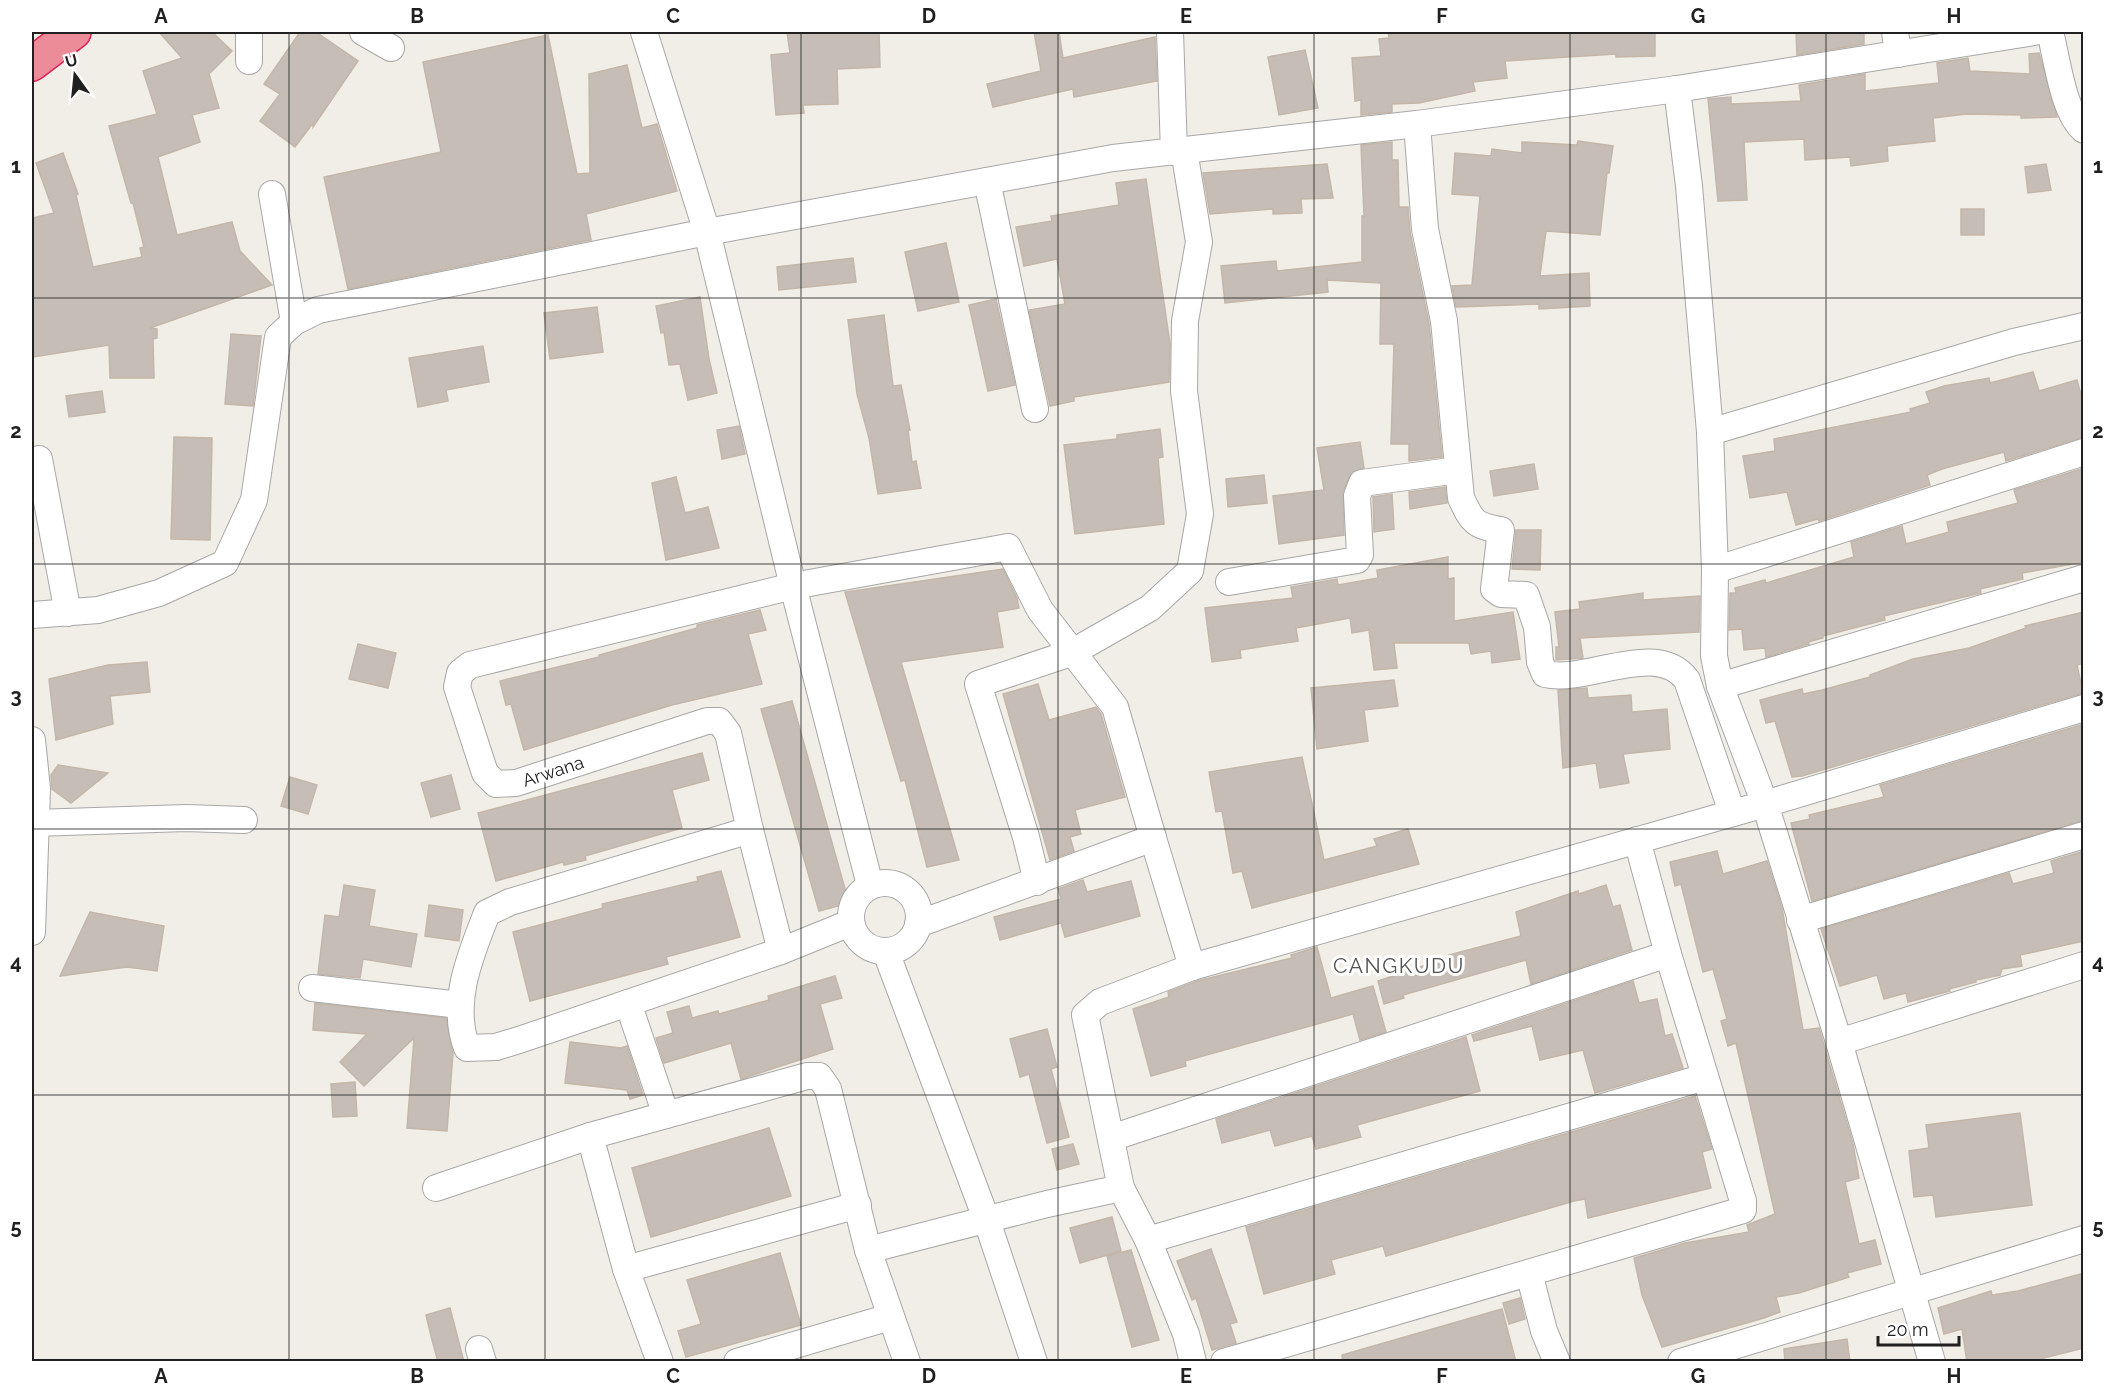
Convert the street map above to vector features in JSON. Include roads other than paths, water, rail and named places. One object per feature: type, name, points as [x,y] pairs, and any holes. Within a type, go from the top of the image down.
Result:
[{"type":"highway","points":[[32,64],[74,32]]},
{"type":"street","points":[[249,32],[249,60]]},
{"type":"street","points":[[363,32],[391,48]]},
{"type":"street","points":[[644,32],[707,232],[793,586],[870,885]]},
{"type":"street","points":[[1038,882],[978,684],[1071,653],[1150,608],[1190,571],[1194,555],[1200,514],[1184,390],[1185,321],[1199,242],[1179,151],[1170,32]]},
{"type":"street","points":[[32,615],[98,610],[159,593],[225,563],[254,500],[278,337],[294,322],[318,310],[707,232],[1113,158],[1417,124],[1677,89],[1896,43],[2034,32]]},
{"type":"street","points":[[2050,32],[2068,104],[2075,123],[2084,130]]},
{"type":"street","points":[[1677,89],[1689,186],[1710,432],[1715,570],[1714,656],[1720,686],[1765,804],[1839,1042],[1910,1293],[1932,1362]]},
{"type":"street","points":[[1417,124],[1425,229],[1444,321],[1461,498],[1470,518],[1484,528],[1501,530],[1494,589],[1501,594],[1526,595],[1537,627],[1540,662],[1545,674],[1561,676],[1655,661],[1675,667],[1687,680],[1732,812]]},
{"type":"street","points":[[987,181],[1035,409]]},
{"type":"street","points":[[273,194],[294,322]]},
{"type":"street","points":[[1710,432],[2014,342],[2084,326]]},
{"type":"street","points":[[1715,570],[2084,452]]},
{"type":"street","points":[[39,459],[68,613]]},
{"type":"street","points":[[1228,582],[1357,560],[1360,555],[1357,496],[1362,483],[1458,470]]},
{"type":"street","points":[[793,586],[1008,547],[1040,610],[1115,707],[1192,967]]},
{"type":"street","points":[[1720,686],[2084,578]]},
{"type":"street","name":"Arwana","points":[[782,951],[750,830],[728,732],[719,721],[707,721],[516,783],[496,783],[485,773],[457,687],[460,673],[470,665],[793,586]]},
{"type":"street","points":[[1193,1362],[1186,1334],[1148,1240],[1121,1188],[1085,1015],[1100,1002],[1192,967],[1765,804],[2084,708]]},
{"type":"street","points":[[32,740],[37,789],[32,932]]},
{"type":"street","points":[[35,823],[186,818],[244,819]]},
{"type":"street","points":[[750,830],[510,902],[487,913],[463,985],[460,1005],[460,1028],[467,1048],[504,1044],[782,951],[850,923]]},
{"type":"street","points":[[1800,920],[2084,835]]},
{"type":"street","points":[[918,924],[1153,838]]},
{"type":"street","points":[[1224,1362],[1743,1210],[1743,1201],[1668,954],[1637,840]]},
{"type":"street","points":[[889,883],[906,890],[917,905],[918,924],[912,938],[900,947],[886,952],[863,944],[850,923],[854,901],[870,885],[889,883]]},
{"type":"street","points":[[886,952],[987,1221],[1034,1362]]},
{"type":"street","points":[[1111,1138],[1668,954]]},
{"type":"street","points":[[1839,1042],[2084,965]]},
{"type":"street","points":[[312,988],[460,1005]]},
{"type":"street","points":[[628,1003],[666,1115]]},
{"type":"street","points":[[436,1188],[590,1136],[807,1076],[819,1076],[828,1089],[868,1250],[907,1362]]},
{"type":"street","points":[[1148,1240],[1705,1077]]},
{"type":"street","points":[[590,1136],[626,1269],[660,1362]]},
{"type":"street","points":[[868,1250],[1047,1204],[1121,1188]]},
{"type":"street","points":[[626,1269],[858,1205]]},
{"type":"street","points":[[1681,1362],[2084,1239]]},
{"type":"street","points":[[1529,1273],[1544,1331],[1557,1362]]},
{"type":"street","points":[[737,1362],[890,1317]]},
{"type":"district","name":"CANGKUDU","points":[[1399,965]]}]
